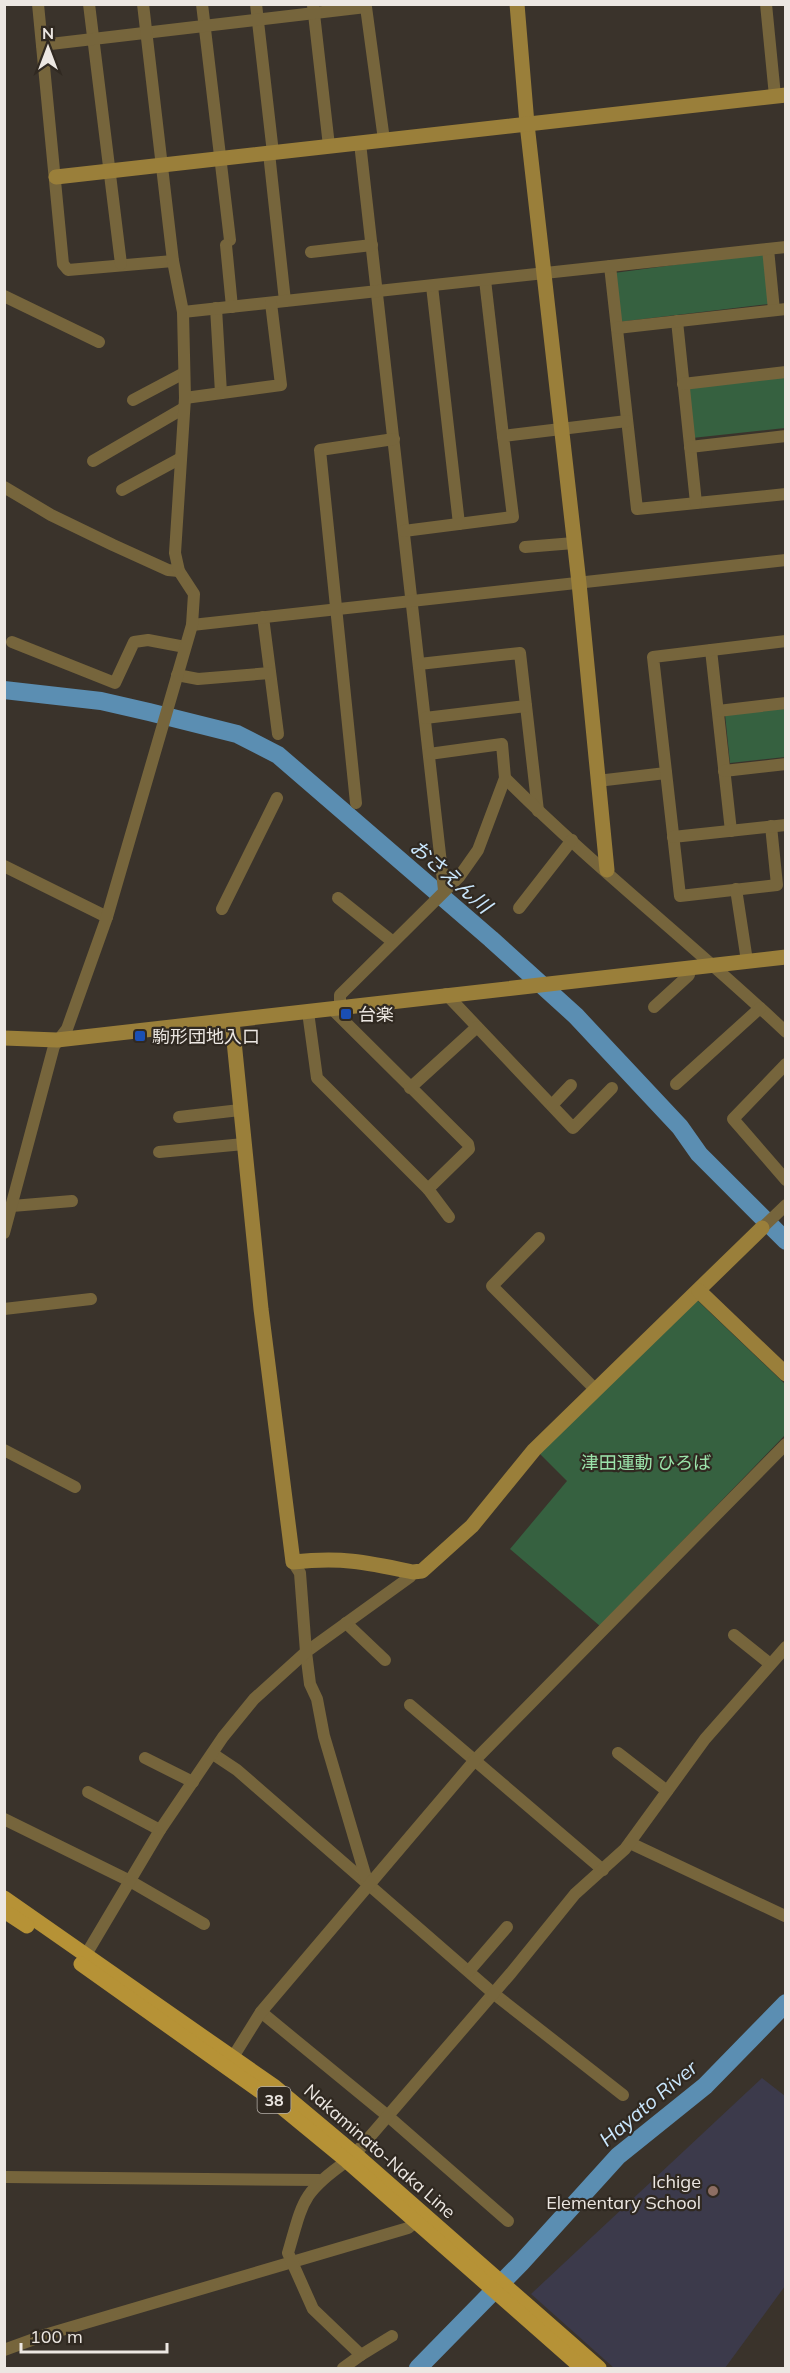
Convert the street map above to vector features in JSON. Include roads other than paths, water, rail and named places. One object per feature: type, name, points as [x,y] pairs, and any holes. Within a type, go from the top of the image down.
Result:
[{"type":"main road","name":"Nakaminato-Naka Line","points":[[4,1898],[351,2157]]},
{"type":"main road","name":"Nakaminato-Naka Line","points":[[4,1911],[83,1959],[275,2087],[488,2278],[582,2368]]},
{"type":"main road","name":"Nakaminato-Naka Line","points":[[509,2298],[598,2368]]},
{"type":"street","points":[[38,4],[63,264],[68,270],[173,261]]},
{"type":"street","points":[[89,4],[121,264]]},
{"type":"street","points":[[4,1233],[57,1040],[67,1029],[107,917],[148,783],[162,722],[192,625],[194,594],[179,571],[175,553],[185,403],[183,312],[173,261],[143,4]]},
{"type":"street","points":[[202,4],[222,159],[232,307]]},
{"type":"street","points":[[256,4],[285,302]]},
{"type":"street","points":[[517,4],[527,124],[579,583],[607,870]]},
{"type":"street","points":[[56,177],[781,96],[766,4]]},
{"type":"street","points":[[42,45],[258,19],[313,9],[366,7],[384,140]]},
{"type":"street","points":[[313,9],[329,147]]},
{"type":"street","points":[[360,143],[444,890]]},
{"type":"street","points":[[311,252],[372,245]]},
{"type":"street","points":[[183,312],[786,247]]},
{"type":"street","points":[[617,328],[780,310],[768,249]]},
{"type":"street","points":[[610,266],[638,509],[786,494]]},
{"type":"street","points":[[404,531],[513,517],[485,280]]},
{"type":"street","points":[[432,286],[459,524]]},
{"type":"street","points":[[4,296],[99,342]]},
{"type":"street","points":[[93,461],[185,403],[221,393],[281,386],[271,303]]},
{"type":"street","points":[[216,308],[221,393]]},
{"type":"street","points":[[677,321],[696,503]]},
{"type":"street","points":[[683,384],[786,372]]},
{"type":"street","points":[[133,400],[184,373]]},
{"type":"street","points":[[503,436],[627,421]]},
{"type":"street","points":[[690,447],[786,436]]},
{"type":"street","points":[[356,803],[320,450],[393,439]]},
{"type":"street","points":[[122,490],[181,458]]},
{"type":"street","points":[[4,487],[51,515],[113,545],[168,570],[179,571]]},
{"type":"street","points":[[525,547],[574,543]]},
{"type":"street","points":[[192,625],[786,560]]},
{"type":"street","points":[[263,617],[278,734]]},
{"type":"street","points":[[12,642],[115,682],[134,642],[148,640],[185,647]]},
{"type":"street","points":[[771,826],[777,885],[680,896],[653,657],[786,641]]},
{"type":"street","points":[[711,650],[731,831]]},
{"type":"street","points":[[419,664],[520,653],[538,812]]},
{"type":"street","points":[[177,675],[198,679],[270,673]]},
{"type":"street","points":[[718,711],[786,703]]},
{"type":"street","points":[[425,718],[526,706]]},
{"type":"street","points":[[336,1008],[340,995],[459,877],[478,850],[505,778],[502,744],[429,753]]},
{"type":"street","points":[[724,771],[786,764]]},
{"type":"street","points":[[597,781],[666,773]]},
{"type":"street","points":[[505,778],[538,812],[607,870],[786,1032]]},
{"type":"street","points":[[222,909],[277,798]]},
{"type":"street","points":[[673,837],[786,825]]},
{"type":"street","points":[[519,909],[572,840]]},
{"type":"street","points":[[4,866],[107,917]]},
{"type":"street","points":[[736,889],[747,961]]},
{"type":"street","points":[[338,898],[393,942]]},
{"type":"street","points":[[4,1038],[57,1040],[786,957]]},
{"type":"street","points":[[654,1007],[689,975],[689,969]]},
{"type":"street","points":[[446,994],[573,1128],[612,1088]]},
{"type":"street","points":[[336,1008],[410,1088],[468,1144],[469,1149],[428,1189]]},
{"type":"street","points":[[676,1084],[760,1008]]},
{"type":"street","points":[[308,1012],[317,1078],[428,1189],[449,1217]]},
{"type":"street","points":[[232,1021],[240,1110],[293,1562],[300,1573],[310,1684],[317,1699],[324,1736],[368,1883]]},
{"type":"street","points":[[410,1088],[477,1027]]},
{"type":"street","points":[[786,1064],[733,1119],[786,1180]]},
{"type":"street","points":[[552,1105],[571,1084]]},
{"type":"street","points":[[179,1117],[240,1110]]},
{"type":"street","points":[[159,1152],[244,1144]]},
{"type":"street","points":[[12,1206],[72,1201]]},
{"type":"street","points":[[293,1562],[327,1558],[356,1560],[413,1572],[422,1571],[459,1539],[534,1450],[786,1205]]},
{"type":"street","points":[[539,1238],[492,1286],[596,1390]]},
{"type":"street","points":[[699,1291],[786,1374]]},
{"type":"street","points":[[4,1309],[91,1299]]},
{"type":"street","points":[[233,2057],[261,2012],[368,1883],[475,1760],[786,1444]]},
{"type":"street","points":[[4,1450],[75,1486]]},
{"type":"street","points":[[83,1959],[160,1830],[223,1737],[254,1699],[306,1652],[410,1577],[413,1572]]},
{"type":"street","points":[[346,1623],[385,1660]]},
{"type":"street","points":[[734,1635],[770,1663]]},
{"type":"street","points":[[361,2355],[313,2309],[290,2261],[288,2253],[305,2198],[319,2180],[351,2157],[389,2117],[575,1894],[630,1843],[705,1739],[786,1647]]},
{"type":"street","points":[[410,1705],[603,1870]]},
{"type":"street","points":[[618,1753],[667,1791]]},
{"type":"street","points":[[213,1754],[237,1770],[492,1992],[623,2095]]},
{"type":"street","points":[[145,1758],[193,1782]]},
{"type":"street","points":[[88,1792],[160,1830]]},
{"type":"street","points":[[4,1819],[130,1881],[204,1924]]},
{"type":"street","points":[[630,1843],[785,1916]]},
{"type":"street","points":[[469,1971],[507,1927]]},
{"type":"street","points":[[261,2012],[389,2117],[508,2221]]},
{"type":"street","points":[[4,2177],[319,2180]]},
{"type":"street","points":[[4,2350],[48,2334],[408,2228],[420,2219]]},
{"type":"street","points":[[343,2368],[392,2336]]},
{"type":"waterway","name":"おさえん川","points":[[4,690],[101,701],[149,712],[237,734],[278,755],[491,939],[576,1016],[680,1127],[699,1154],[786,1241]]},
{"type":"waterway","name":"Hayato River","points":[[418,2368],[521,2263],[618,2156],[705,2086],[786,2003]]},
{"type":"place","name":"台楽","points":[[346,1014]]},
{"type":"place","name":"駒形団地入口","points":[[140,1036]]},
{"type":"place","name":"Ichige Elementary School","points":[[713,2191]]},
{"type":"park label","name":"津田運動 ひろば","points":[[646,1462]]}]
